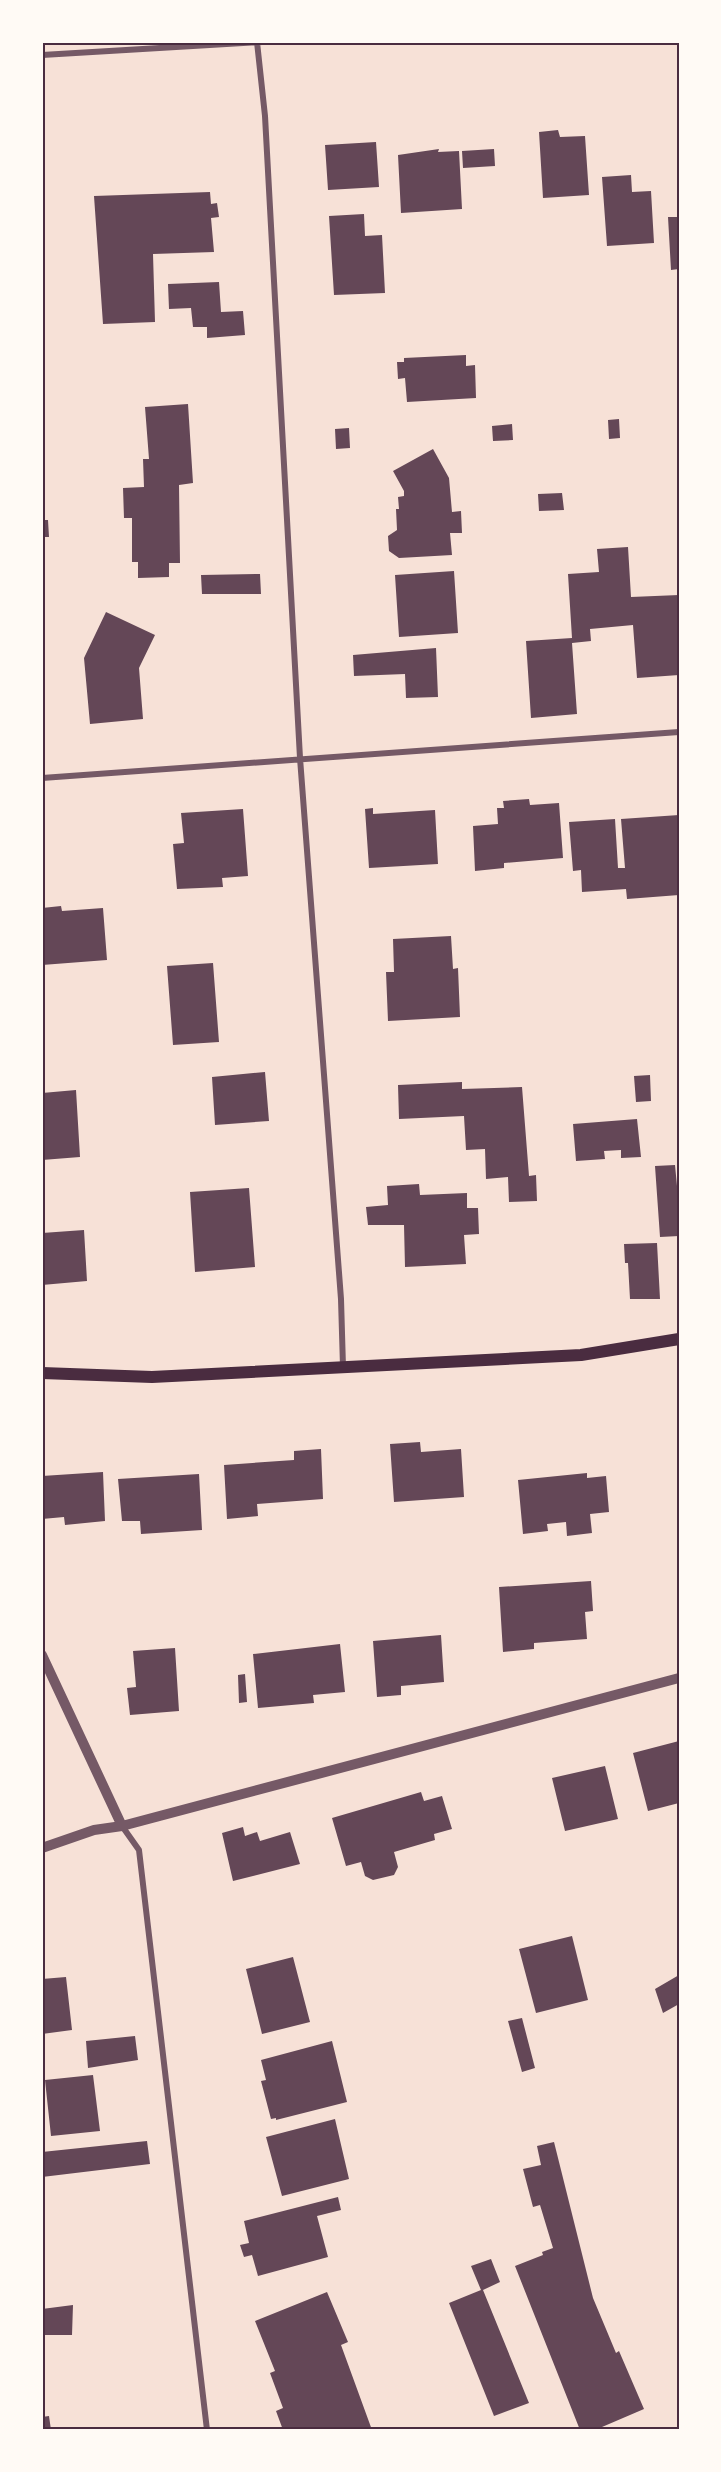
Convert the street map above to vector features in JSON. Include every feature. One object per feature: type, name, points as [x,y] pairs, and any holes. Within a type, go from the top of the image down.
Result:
[{"type":"main road","points":[[42,1373],[152,1377],[581,1355],[679,1339]]},
{"type":"street","points":[[257,42],[265,116],[300,758],[341,1299],[343,1367]]},
{"type":"street","points":[[42,55],[262,42]]},
{"type":"street","points":[[42,778],[679,732]]},
{"type":"street","points":[[42,1655],[122,1826],[139,1850],[207,2430]]},
{"type":"street","points":[[42,1848],[94,1830],[122,1826],[679,1678]]},
{"type":"building","points":[[558,130],[560,137],[585,136],[589,195],[543,198],[539,132]]},
{"type":"building","points":[[376,142],[379,187],[328,190],[325,145]]},
{"type":"building","points":[[439,149],[438,152],[459,151],[462,209],[401,213],[398,155]]},
{"type":"building","points":[[494,149],[495,166],[463,168],[462,151]]},
{"type":"building","points":[[631,175],[632,192],[651,191],[654,243],[607,246],[602,177]]},
{"type":"building","points":[[210,192],[211,204],[217,203],[219,217],[211,218],[214,252],[153,254],[155,322],[103,324],[94,196]]},
{"type":"building","points":[[364,214],[365,236],[382,235],[385,293],[334,295],[329,216]]},
{"type":"building","points":[[668,217],[679,217],[679,269],[671,270]]},
{"type":"building","points":[[219,282],[221,312],[243,311],[245,335],[207,338],[207,327],[193,327],[191,308],[169,309],[168,284]]},
{"type":"building","points":[[466,355],[466,366],[475,365],[476,398],[407,402],[405,378],[398,379],[397,362],[404,362],[404,358]]},
{"type":"building","points":[[188,404],[193,483],[179,485],[180,563],[169,563],[169,577],[138,578],[138,562],[132,562],[132,518],[124,518],[123,488],[144,487],[143,459],[149,459],[145,407]]},
{"type":"building","points":[[619,419],[620,438],[609,439],[608,420]]},
{"type":"building","points":[[512,424],[513,440],[493,441],[492,426]]},
{"type":"building","points":[[349,428],[350,448],[336,449],[335,429]]},
{"type":"building","points":[[433,449],[449,478],[452,512],[461,511],[462,533],[450,533],[452,555],[399,558],[389,551],[388,536],[397,530],[398,497],[404,496],[404,491],[393,471]]},
{"type":"building","points":[[562,493],[564,510],[539,511],[538,494]]},
{"type":"building","points":[[42,520],[48,520],[49,537],[42,537]]},
{"type":"building","points":[[628,547],[631,597],[679,595],[679,675],[637,678],[633,625],[590,629],[591,641],[572,643],[577,714],[531,718],[526,641],[572,638],[568,574],[599,572],[597,549]]},
{"type":"building","points":[[454,571],[458,633],[399,637],[395,575]]},
{"type":"building","points":[[260,574],[261,594],[202,594],[201,575]]},
{"type":"building","points":[[106,612],[155,635],[139,668],[143,719],[90,724],[84,658]]},
{"type":"building","points":[[436,648],[438,697],[406,698],[405,674],[354,676],[353,655]]},
{"type":"building","points":[[529,799],[530,805],[559,803],[563,858],[504,863],[504,868],[475,871],[473,826],[498,824],[497,808],[504,808],[503,801]]},
{"type":"building","points":[[373,808],[373,814],[435,810],[438,864],[369,868],[365,809]]},
{"type":"building","points":[[243,809],[248,876],[222,878],[223,887],[177,889],[173,844],[184,843],[181,813]]},
{"type":"building","points":[[679,815],[679,895],[627,899],[626,889],[582,892],[581,870],[573,871],[569,822],[615,819],[618,868],[625,868],[621,819]]},
{"type":"building","points":[[61,906],[62,911],[103,908],[107,960],[42,965],[42,908]]},
{"type":"building","points":[[451,936],[453,969],[458,968],[460,1017],[388,1021],[386,972],[394,972],[393,939]]},
{"type":"building","points":[[213,963],[219,1042],[173,1045],[167,966]]},
{"type":"building","points":[[265,1072],[269,1121],[215,1125],[212,1077]]},
{"type":"building","points":[[650,1075],[651,1101],[636,1102],[634,1076]]},
{"type":"building","points":[[462,1082],[462,1089],[522,1087],[529,1176],[536,1175],[537,1201],[509,1202],[508,1177],[486,1179],[485,1149],[466,1150],[464,1116],[399,1119],[398,1085]]},
{"type":"building","points":[[76,1090],[80,1157],[42,1160],[42,1093]]},
{"type":"building","points":[[637,1119],[641,1157],[621,1158],[621,1150],[604,1151],[605,1159],[576,1161],[573,1124]]},
{"type":"building","points":[[675,1165],[677,1186],[679,1186],[679,1236],[660,1237],[655,1166]]},
{"type":"building","points":[[419,1184],[420,1195],[467,1193],[467,1208],[478,1208],[479,1234],[464,1235],[466,1264],[405,1267],[404,1225],[368,1225],[366,1207],[388,1205],[387,1186]]},
{"type":"building","points":[[249,1188],[255,1267],[195,1272],[190,1192]]},
{"type":"building","points":[[84,1230],[87,1281],[42,1285],[42,1233]]},
{"type":"building","points":[[657,1243],[660,1299],[630,1299],[628,1263],[625,1263],[624,1244]]},
{"type":"building","points":[[420,1442],[421,1452],[461,1449],[464,1497],[394,1502],[390,1444]]},
{"type":"building","points":[[321,1449],[323,1499],[257,1504],[258,1516],[227,1519],[224,1465],[294,1460],[294,1451]]},
{"type":"building","points":[[103,1472],[105,1521],[65,1525],[64,1517],[42,1519],[42,1476]]},
{"type":"building","points":[[587,1473],[587,1478],[606,1476],[609,1512],[590,1514],[592,1533],[567,1536],[566,1522],[547,1524],[548,1531],[523,1534],[518,1480]]},
{"type":"building","points":[[199,1474],[202,1530],[141,1534],[140,1521],[122,1521],[118,1479]]},
{"type":"building","points":[[591,1581],[593,1611],[585,1612],[587,1639],[534,1643],[534,1649],[503,1652],[499,1587]]},
{"type":"building","points":[[441,1635],[444,1682],[401,1686],[401,1695],[377,1697],[373,1641]]},
{"type":"building","points":[[340,1644],[345,1692],[313,1695],[314,1703],[258,1708],[253,1654]]},
{"type":"building","points":[[175,1648],[179,1711],[130,1715],[127,1688],[136,1687],[133,1651]]},
{"type":"building","points":[[245,1674],[247,1702],[239,1703],[238,1675]]},
{"type":"building","points":[[679,1741],[679,1803],[648,1811],[633,1753]]},
{"type":"building","points":[[605,1766],[618,1819],[565,1831],[552,1778]]},
{"type":"building","points":[[421,1792],[424,1801],[442,1796],[452,1829],[434,1834],[435,1840],[394,1852],[398,1867],[394,1875],[373,1880],[365,1876],[361,1862],[346,1866],[332,1818]]},
{"type":"building","points":[[243,1827],[245,1836],[257,1832],[260,1841],[290,1832],[300,1864],[233,1881],[222,1833]]},
{"type":"building","points":[[572,1936],[588,2000],[536,2013],[519,1949]]},
{"type":"building","points":[[293,1957],[310,2022],[262,2034],[246,1969]]},
{"type":"building","points":[[679,1975],[679,2004],[663,2013],[655,1989]]},
{"type":"building","points":[[66,1977],[72,2030],[42,2034],[42,1979]]},
{"type":"building","points":[[522,2018],[535,2068],[522,2072],[508,2021]]},
{"type":"building","points":[[135,2036],[138,2060],[88,2068],[86,2041]]},
{"type":"building","points":[[332,2041],[347,2102],[276,2120],[276,2118],[271,2119],[261,2081],[266,2080],[261,2060]]},
{"type":"building","points":[[93,2075],[100,2131],[51,2136],[45,2080]]},
{"type":"building","points":[[335,2119],[349,2179],[282,2196],[266,2137]]},
{"type":"building","points":[[147,2141],[150,2164],[42,2177],[42,2152]]},
{"type":"building","points":[[554,2142],[593,2298],[616,2353],[619,2351],[644,2409],[595,2430],[580,2430],[515,2266],[543,2255],[542,2252],[553,2248],[540,2205],[533,2207],[523,2169],[541,2165],[537,2146]]},
{"type":"building","points":[[338,2197],[341,2210],[317,2216],[328,2257],[258,2276],[252,2255],[244,2257],[240,2245],[249,2243],[244,2221]]},
{"type":"building","points":[[491,2259],[500,2282],[483,2290],[529,2403],[494,2416],[449,2303],[481,2290],[471,2266]]},
{"type":"building","points":[[327,2292],[348,2342],[341,2345],[372,2430],[283,2430],[276,2411],[283,2408],[270,2373],[275,2371],[255,2321]]},
{"type":"building","points":[[73,2305],[72,2335],[42,2335],[42,2309]]},
{"type":"building","points":[[49,2416],[51,2430],[42,2430],[42,2417]]}]
